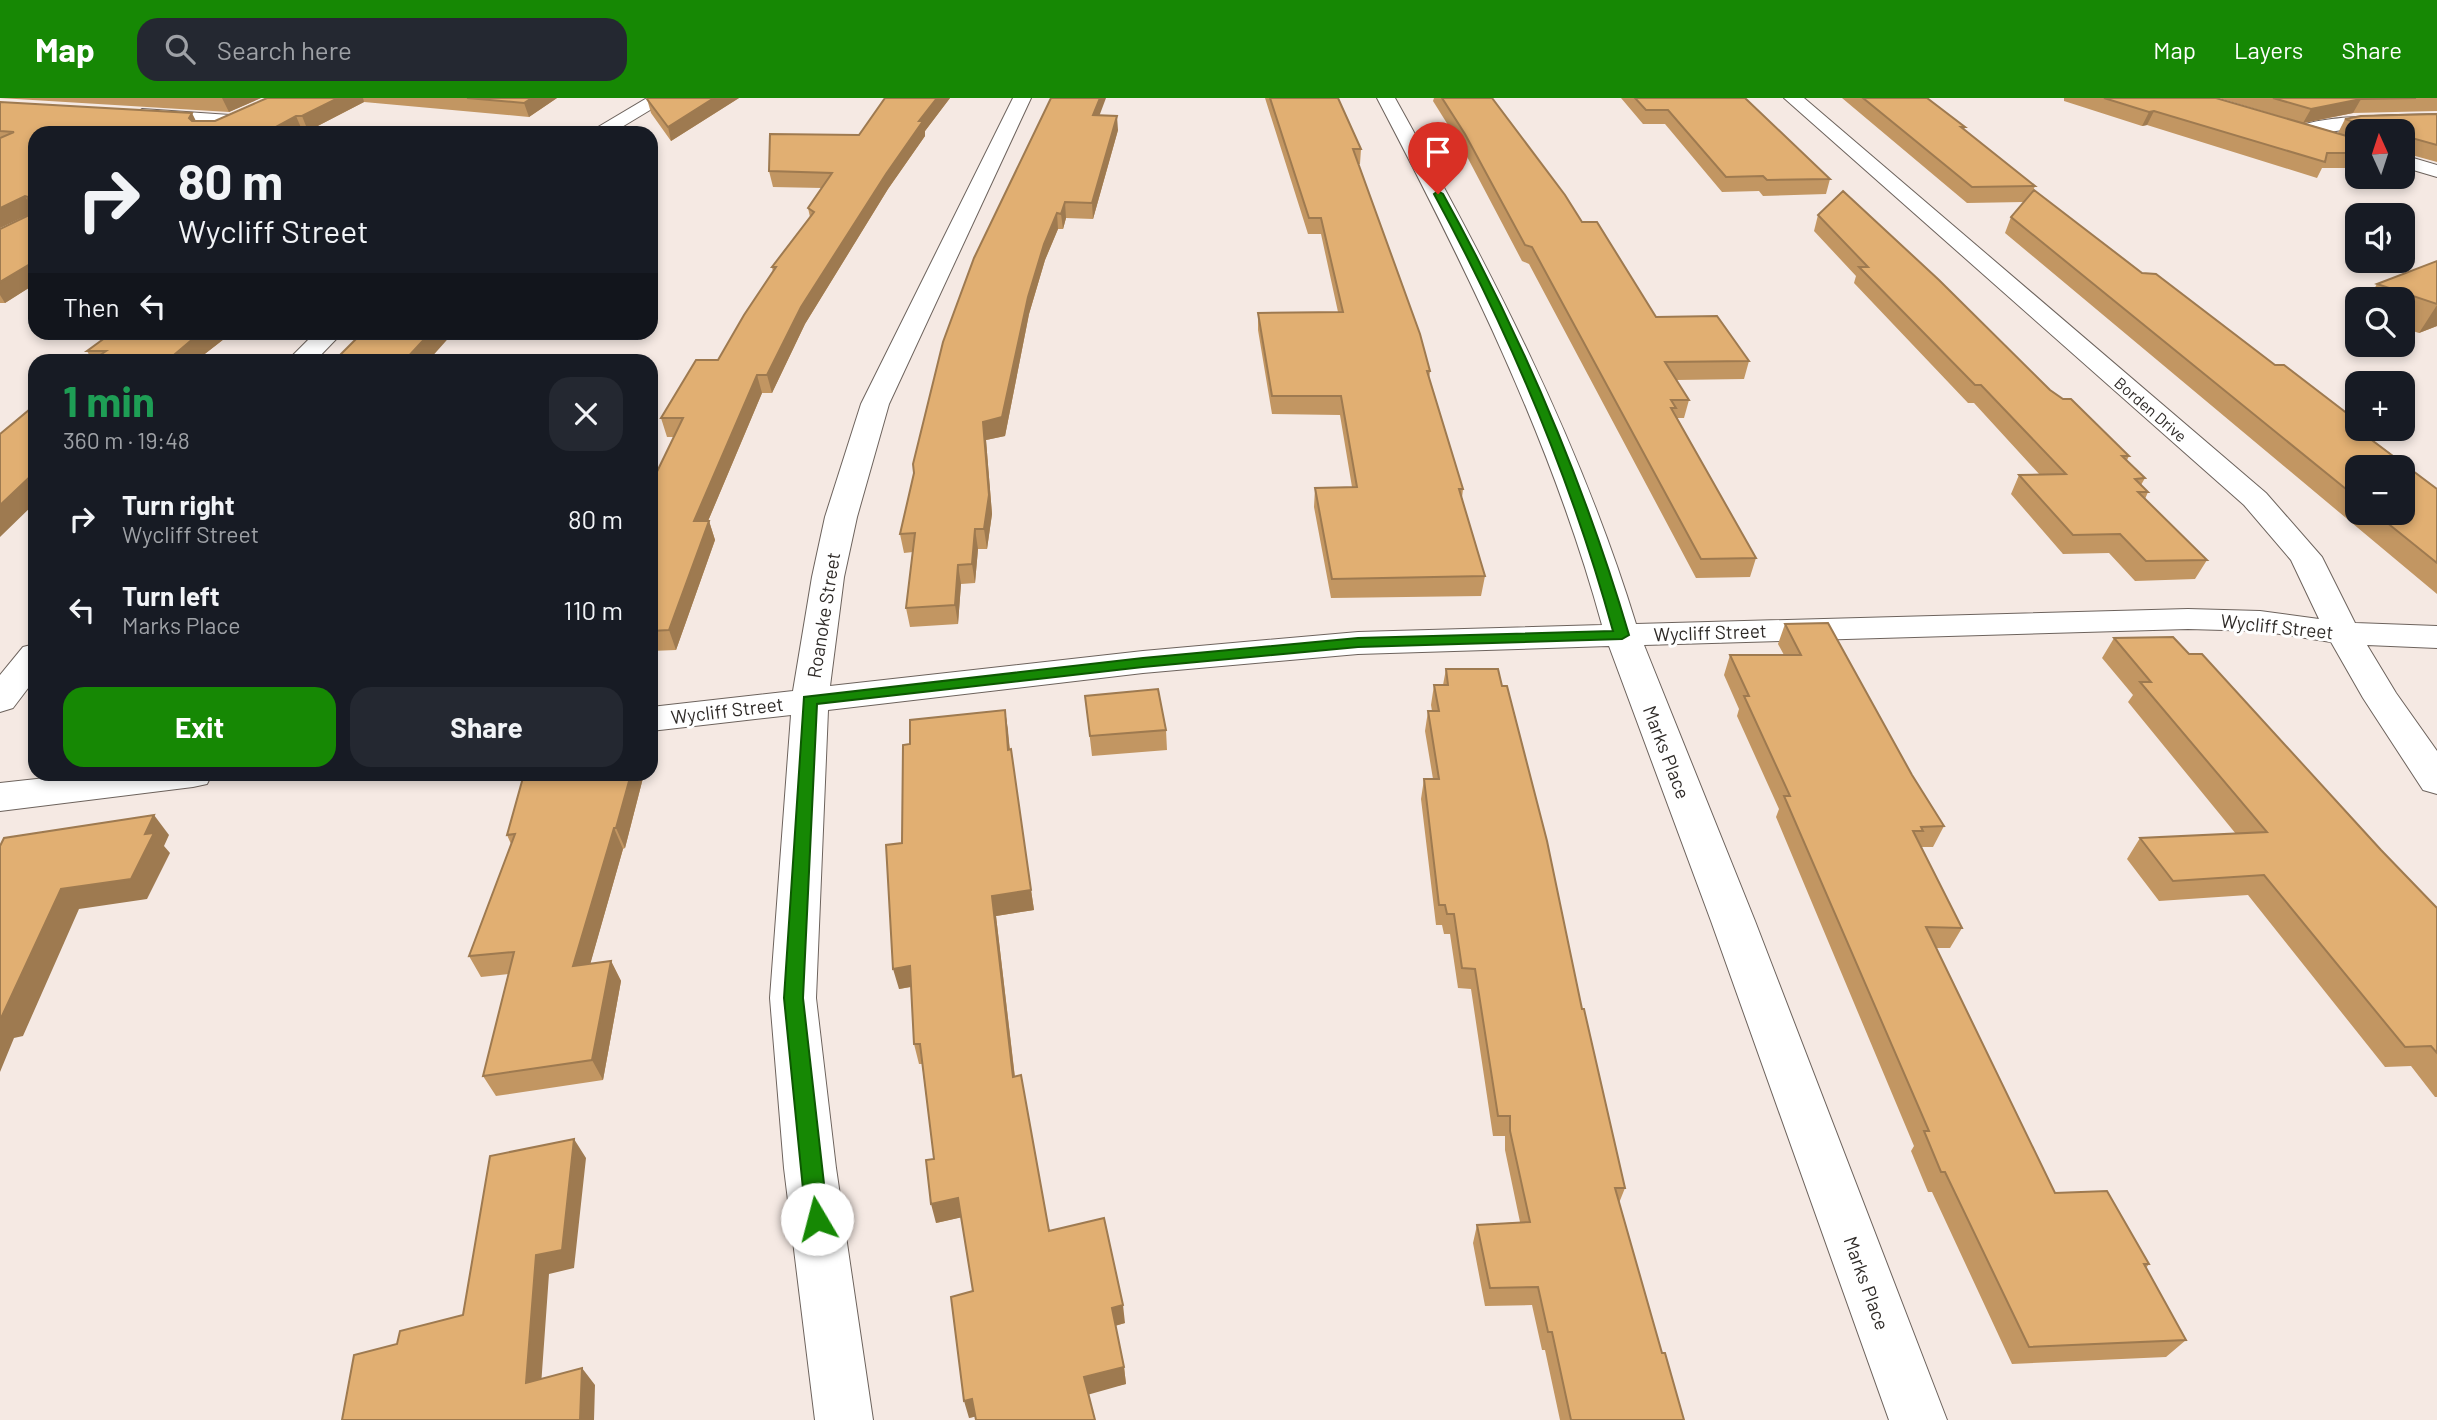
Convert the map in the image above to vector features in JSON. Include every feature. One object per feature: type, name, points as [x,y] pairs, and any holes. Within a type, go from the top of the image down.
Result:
[{"type":"street","points":[[611,126],[662,98]]},
{"type":"street","name":"Roanoke Street","points":[[844,1420],[810,1168],[793,998],[810,700],[828,576],[841,517],[875,404],[1022,98]]},
{"type":"street","name":"Marks Place","points":[[1386,98],[1464,242],[1550,428],[1600,559],[1622,635],[1728,908],[1918,1420]]},
{"type":"street","name":"Borden Drive","points":[[1793,98],[2255,499],[2306,557],[2343,633],[2381,698],[2437,780]]},
{"type":"street","points":[[220,126],[251,111]]},
{"type":"street","points":[[122,114],[230,121]]},
{"type":"street","points":[[2302,131],[2353,121],[2437,120]]},
{"type":"street","points":[[2277,124],[2345,144]]},
{"type":"street","points":[[2415,165],[2437,172]]},
{"type":"street","points":[[307,354],[322,340]]},
{"type":"street","name":"Wycliff Street","points":[[658,718],[1143,662],[1358,643],[2188,619],[2260,621],[2343,633],[2437,637]]},
{"type":"street","points":[[0,700],[28,664]]},
{"type":"street","points":[[0,797],[134,781]]},
{"type":"building","points":[[267,98],[338,98],[278,126],[28,126],[28,197],[0,208],[0,138],[14,132],[0,131],[0,102],[192,113],[189,118],[192,121],[215,121]]},
{"type":"building","points":[[467,98],[532,98],[524,103]]},
{"type":"building","points":[[648,98],[714,98],[668,127]]},
{"type":"building","points":[[885,98],[937,98],[919,121],[923,121],[801,307],[767,375],[757,375],[694,521],[709,521],[669,630],[658,631],[658,470],[683,418],[661,418],[696,360],[718,360],[776,267],[772,267],[814,212],[808,208],[832,173],[769,171],[770,134],[859,135]]},
{"type":"building","points":[[1051,98],[1100,98],[1093,115],[1117,116],[1092,203],[1065,202],[1061,214],[1057,213],[1044,244],[1028,297],[1002,417],[983,422],[989,495],[984,529],[975,529],[972,564],[958,565],[955,605],[906,608],[915,533],[900,534],[914,473],[913,464],[943,342],[974,258]]},
{"type":"building","points":[[1270,98],[1338,98],[1361,149],[1353,149],[1420,334],[1430,371],[1427,371],[1463,489],[1459,489],[1485,576],[1332,579],[1315,488],[1357,487],[1341,396],[1272,396],[1258,313],[1343,312],[1321,218],[1309,218]]},
{"type":"building","points":[[1442,98],[1492,98],[1565,195],[1582,222],[1597,222],[1656,317],[1717,316],[1749,361],[1665,362],[1689,400],[1671,400],[1676,408],[1671,408],[1756,558],[1701,559],[1532,247],[1525,245],[1465,134]]},
{"type":"building","points":[[1635,98],[1745,98],[1830,179],[1767,180],[1763,176],[1726,177],[1668,110],[1646,110]]},
{"type":"building","points":[[1863,98],[1927,98],[2035,186],[1972,187]]},
{"type":"building","points":[[2104,98],[2216,98],[2345,136],[2345,153],[2327,153],[2325,162],[2154,111],[2149,112]]},
{"type":"building","points":[[2273,98],[2416,98],[2361,99],[2311,109]]},
{"type":"building","points":[[2437,114],[2437,145],[2415,139],[2415,119],[2345,119],[2361,116]]},
{"type":"building","points":[[2034,190],[2142,273],[2156,274],[2275,365],[2284,365],[2345,412],[2345,441],[2373,441],[2392,455],[2345,455],[2345,488],[2011,217]]},
{"type":"building","points":[[1843,191],[1939,280],[2050,390],[2063,399],[2071,399],[2129,456],[2122,456],[2145,478],[2135,479],[2148,492],[2138,492],[2207,560],[2146,561],[2120,534],[2073,535],[2019,475],[2066,474],[1981,385],[1975,385],[1859,267],[1868,267],[1818,215]]},
{"type":"building","points":[[28,197],[28,265],[0,282],[0,229],[27,216]]},
{"type":"building","points":[[2437,261],[2437,304],[2415,297],[2415,287],[2386,287],[2377,284],[2406,273],[2415,273],[2415,269]]},
{"type":"building","points":[[102,340],[192,340],[175,354],[102,354],[106,351],[87,351]]},
{"type":"building","points":[[355,340],[424,340],[411,354],[341,354]]},
{"type":"building","points":[[28,411],[28,479],[0,505],[0,434]]},
{"type":"building","points":[[2415,472],[2437,489],[2437,563],[2390,525],[2415,525]]},
{"type":"building","points":[[1828,623],[1912,775],[1944,826],[1921,827],[1923,831],[1913,831],[1962,928],[1926,927],[2055,1193],[2107,1191],[2149,1264],[2144,1264],[2186,1340],[2029,1347],[1945,1172],[1941,1172],[1924,1131],[1929,1131],[1784,796],[1790,796],[1744,696],[1749,696],[1730,655],[1801,655],[1785,624]]},
{"type":"building","points":[[2173,637],[2189,654],[2202,654],[2437,908],[2437,1053],[2431,1046],[2405,1047],[2264,875],[2173,881],[2140,838],[2267,832],[2140,682],[2151,682],[2114,638]]},
{"type":"building","points":[[1446,669],[1498,669],[1502,686],[1507,686],[1547,841],[1582,1009],[1625,1188],[1615,1188],[1684,1420],[1571,1420],[1552,1332],[1548,1332],[1538,1287],[1490,1288],[1477,1225],[1530,1222],[1510,1131],[1510,1116],[1498,1116],[1475,969],[1462,968],[1454,914],[1447,914],[1445,905],[1439,905],[1424,779],[1439,779],[1428,711],[1439,711],[1434,685],[1448,685]]},
{"type":"building","points":[[1158,689],[1166,730],[1090,736],[1085,696]]},
{"type":"building","points":[[1005,710],[1008,750],[1011,749],[1031,890],[992,896],[1013,1077],[1021,1075],[1049,1231],[1104,1218],[1123,1305],[1112,1308],[1124,1367],[1084,1377],[1095,1420],[976,1420],[972,1399],[964,1401],[951,1297],[973,1291],[958,1198],[931,1204],[926,1160],[934,1159],[920,1044],[914,1044],[910,966],[893,969],[886,845],[902,843],[903,745],[910,744],[910,720]]},
{"type":"building","points":[[522,781],[629,781],[573,966],[611,961],[592,1060],[483,1076],[514,952],[469,956],[515,834],[507,835]]},
{"type":"building","points":[[154,815],[145,834],[154,833],[131,879],[61,889],[0,1017],[0,846],[4,838]]},
{"type":"building","points":[[574,1139],[562,1250],[536,1255],[526,1383],[582,1368],[580,1420],[342,1420],[354,1355],[397,1344],[400,1331],[463,1315],[490,1156]]},
{"type":"route","points":[[817,1219],[793,998],[810,700],[1143,662],[1358,643],[1622,635],[1600,559],[1550,428],[1464,242],[1438,194]]}]
